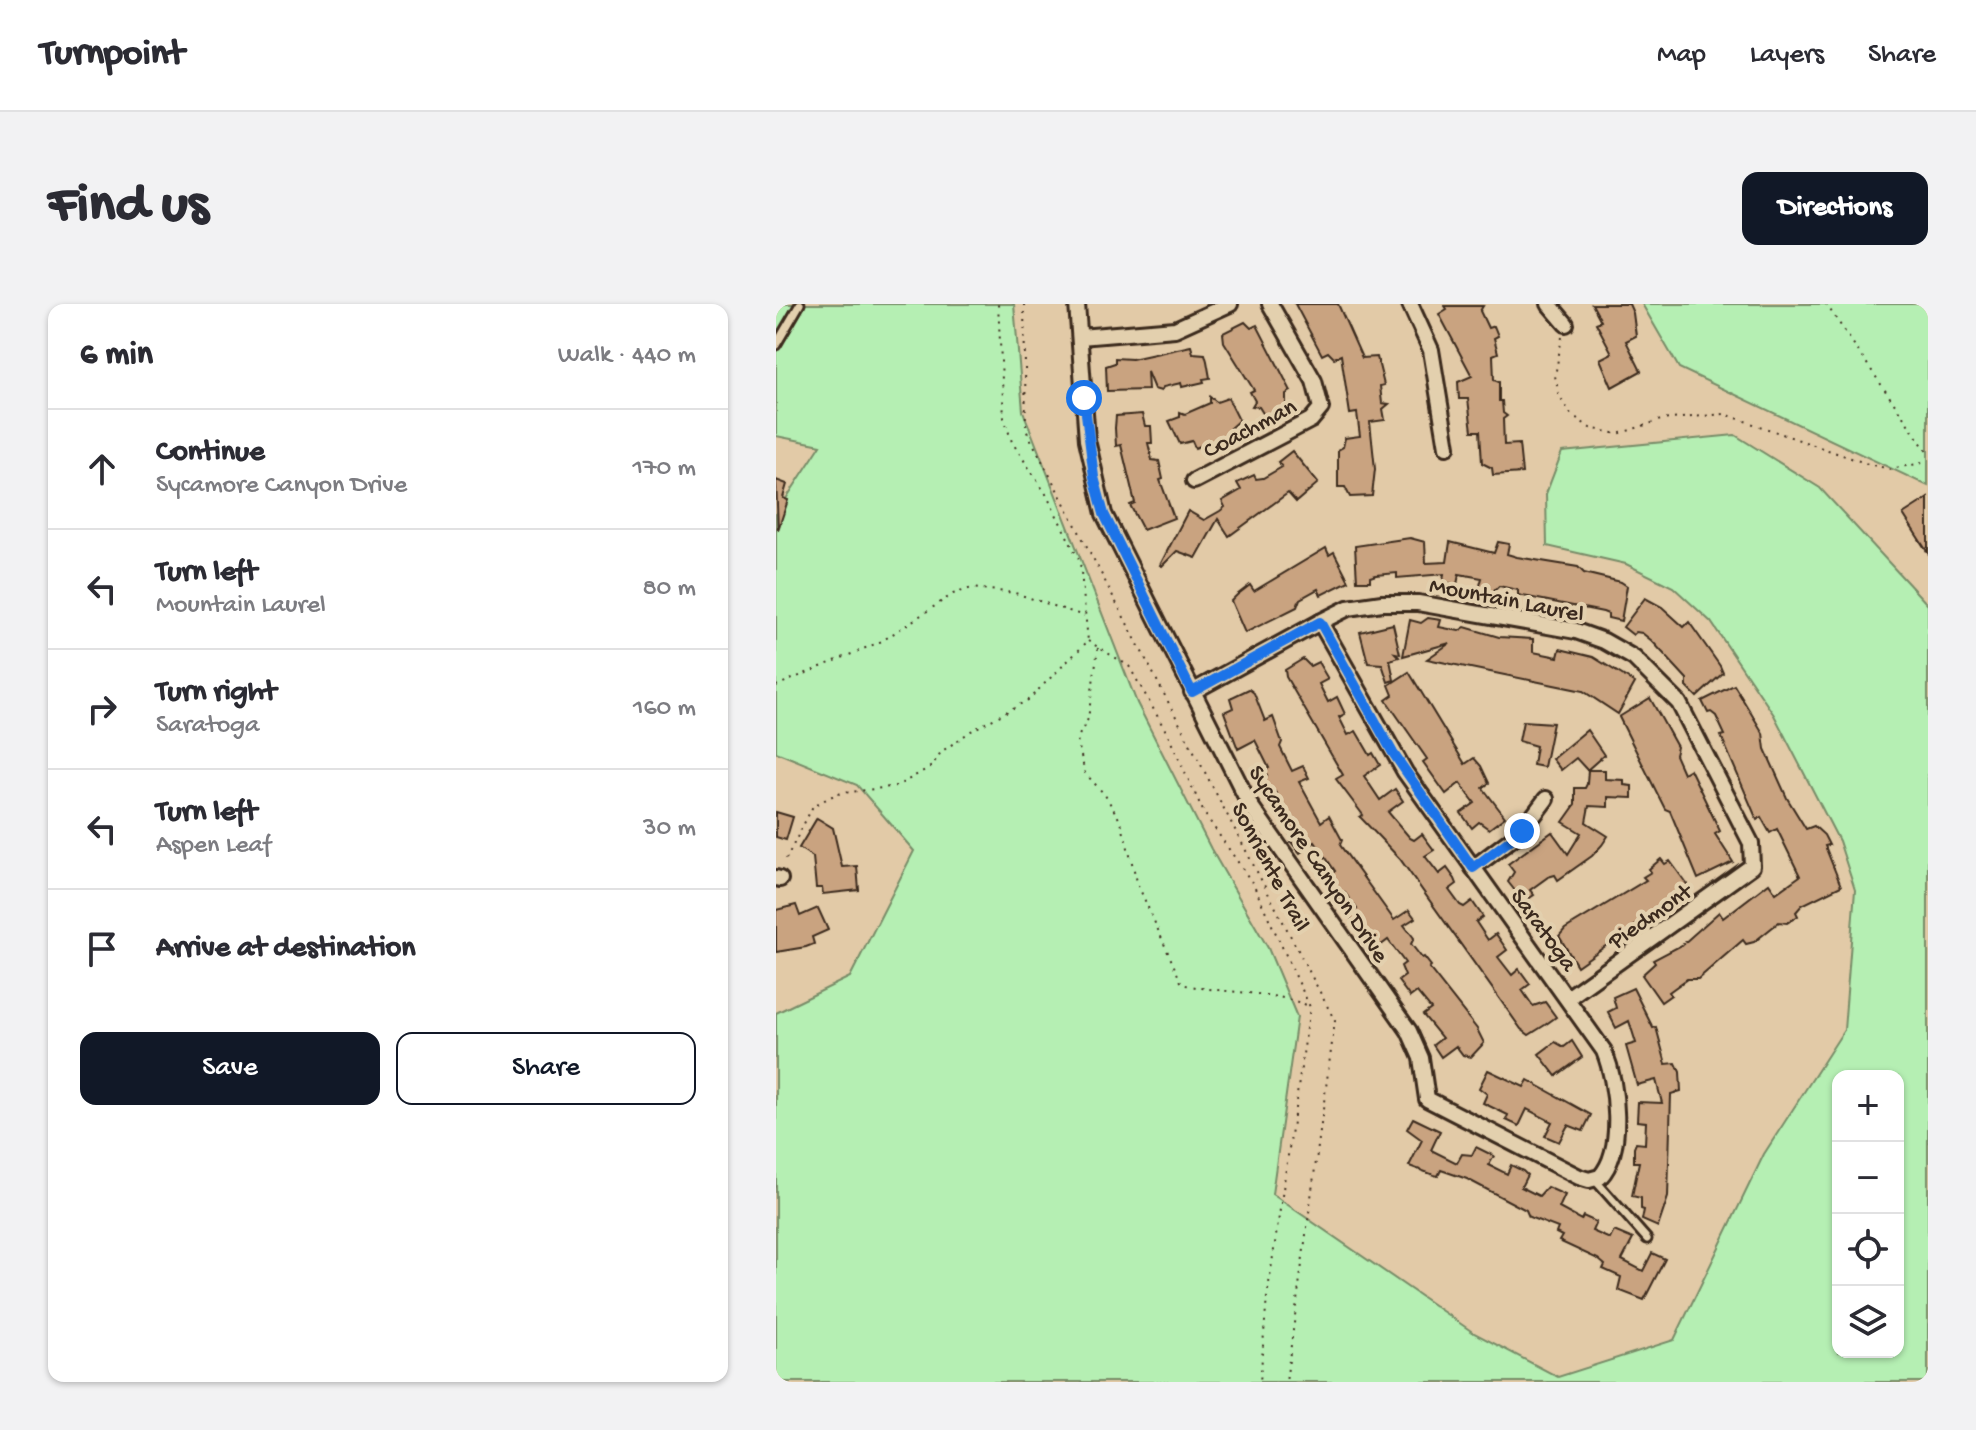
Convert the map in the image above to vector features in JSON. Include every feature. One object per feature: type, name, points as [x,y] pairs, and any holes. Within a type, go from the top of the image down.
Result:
[{"type":"street","name":"Sycamore Canyon Drive","points":[[1077,304],[1087,440],[1104,514],[1237,781],[1275,845],[1409,1031],[1421,1058],[1427,1099],[1579,1177],[1595,1180]]},
{"type":"street","points":[[1080,337],[1175,329],[1230,304]]},
{"type":"street","name":"Coachman","points":[[1194,481],[1311,420],[1321,408],[1314,381],[1270,304]]},
{"type":"street","points":[[1410,304],[1431,350],[1447,447]]},
{"type":"street","points":[[1549,304],[1566,324]]},
{"type":"street","name":"Mountain Laurel","points":[[1192,692],[1348,608],[1418,603],[1576,631],[1604,641],[1634,658],[1679,703],[1751,843],[1752,866]]},
{"type":"street","name":"Saratoga","points":[[1320,622],[1393,753],[1597,1038],[1608,1062],[1616,1105],[1612,1154],[1604,1173],[1595,1180]]},
{"type":"street","points":[[1473,868],[1522,831],[1546,799]]},
{"type":"street","name":"Piedmont","points":[[1569,997],[1752,866]]},
{"type":"lane","points":[[776,345],[800,304]]},
{"type":"lane","points":[[1595,1180],[1647,1239]]},
{"type":"path","points":[[998,304],[1004,418],[1012,442],[1069,536],[1080,562],[1088,641]]},
{"type":"path","name":"Sonriente Trail","points":[[1024,304],[1026,430],[1335,1021],[1286,1382]]},
{"type":"path","points":[[1826,304],[1928,453]]},
{"type":"path","points":[[1566,324],[1557,352],[1555,376],[1559,395],[1571,414],[1590,428],[1618,434],[1661,420],[1725,414],[1868,464],[1890,469],[1928,462]]},
{"type":"path","points":[[776,686],[882,641],[953,594],[972,588],[1015,593],[1086,616]]},
{"type":"path","points":[[1088,641],[1129,666],[1167,733],[1204,813],[1253,884],[1310,1007],[1267,1297],[1260,1382]]},
{"type":"path","points":[[786,859],[813,806],[836,794],[897,786],[932,766],[941,752],[971,731],[1028,700],[1088,641]]},
{"type":"path","points":[[1098,647],[1088,719],[1077,739],[1085,773],[1105,795],[1121,822],[1138,885],[1182,984],[1205,990],[1281,995],[1310,1007]]},
{"type":"green space","points":[[776,304],[1014,304],[1023,411],[1137,703],[1211,849],[1268,948],[1297,1017],[1272,1194],[1474,1333],[1558,1377],[1674,1340],[1764,1154],[1844,1030],[1855,890],[1839,841],[1774,715],[1711,622],[1673,587],[1626,564],[1547,546],[1546,494],[1562,452],[1735,435],[1820,488],[1928,605],[1928,1382],[776,1382],[776,1013],[850,977],[914,851],[857,785],[776,752],[776,514],[821,445],[776,436]]},
{"type":"green space","points":[[1642,304],[1928,304],[1928,486],[1679,368]]},
{"type":"building","points":[[1295,304],[1338,304],[1362,358],[1377,357],[1384,385],[1380,386],[1382,403],[1389,404],[1383,409],[1385,420],[1370,422],[1375,469],[1372,496],[1350,497],[1345,487],[1338,487],[1338,450],[1343,447],[1345,438],[1360,436],[1357,413],[1350,414],[1341,355],[1334,358],[1328,352],[1322,355]]},
{"type":"building","points":[[1592,304],[1629,304],[1633,313],[1636,336],[1626,341],[1641,371],[1612,387],[1600,359],[1612,353],[1596,323],[1601,321]]},
{"type":"building","points":[[1445,306],[1483,306],[1480,311],[1488,328],[1494,326],[1498,336],[1494,338],[1498,353],[1493,355],[1494,380],[1499,382],[1499,401],[1502,401],[1503,413],[1507,416],[1503,419],[1504,445],[1519,444],[1522,473],[1493,475],[1492,468],[1482,463],[1480,431],[1472,431],[1468,399],[1459,399],[1458,382],[1472,376],[1439,314],[1447,309]]},
{"type":"building","points":[[1245,322],[1251,328],[1257,325],[1291,391],[1286,394],[1286,408],[1266,418],[1259,407],[1252,406],[1255,401],[1250,392],[1254,390],[1224,342],[1223,333]]},
{"type":"building","points":[[1191,346],[1193,353],[1205,354],[1210,378],[1203,379],[1204,382],[1182,387],[1181,383],[1163,387],[1161,391],[1154,389],[1147,372],[1148,390],[1107,391],[1106,366],[1115,363],[1115,358],[1132,359]]},
{"type":"building","points":[[1210,397],[1217,402],[1228,398],[1239,420],[1230,428],[1232,434],[1195,448],[1192,441],[1180,444],[1169,421],[1180,417],[1180,412],[1185,414],[1210,403]]},
{"type":"building","points":[[1142,414],[1145,426],[1151,426],[1152,443],[1148,443],[1152,460],[1159,461],[1163,479],[1160,480],[1174,518],[1143,530],[1130,505],[1135,503],[1121,445],[1116,446],[1115,428],[1116,416]]},
{"type":"building","points":[[1292,451],[1318,483],[1296,502],[1288,493],[1229,536],[1218,519],[1196,558],[1177,551],[1160,565],[1188,511],[1204,520],[1220,511],[1225,507],[1222,501],[1241,490],[1237,483],[1254,475],[1256,479],[1263,478],[1282,467],[1278,462]]},
{"type":"building","points":[[776,480],[787,484],[783,498],[788,500],[778,530]]},
{"type":"building","points":[[1928,498],[1928,553],[1903,514]]},
{"type":"building","points":[[1410,538],[1425,542],[1426,563],[1447,562],[1450,542],[1494,553],[1498,542],[1509,544],[1507,554],[1578,567],[1584,573],[1621,582],[1627,586],[1621,621],[1608,618],[1608,614],[1603,612],[1518,595],[1518,590],[1499,586],[1493,592],[1479,589],[1482,578],[1459,574],[1457,585],[1443,582],[1444,574],[1397,578],[1397,573],[1376,575],[1370,577],[1370,581],[1357,581],[1355,546]]},
{"type":"building","points":[[1326,548],[1329,555],[1334,552],[1349,581],[1321,595],[1318,589],[1300,599],[1297,607],[1245,633],[1231,601],[1250,585],[1254,591]]},
{"type":"building","points":[[1645,598],[1662,607],[1684,627],[1689,622],[1720,666],[1723,673],[1697,697],[1687,687],[1687,679],[1652,641],[1642,633],[1633,635],[1623,627]]},
{"type":"building","points":[[1428,618],[1441,620],[1439,627],[1459,631],[1465,627],[1499,637],[1533,639],[1533,652],[1558,657],[1560,649],[1593,657],[1635,683],[1618,714],[1583,691],[1427,659],[1450,643],[1403,656],[1410,620],[1421,623]]},
{"type":"building","points":[[1393,624],[1400,654],[1395,653],[1399,657],[1390,660],[1394,680],[1388,682],[1382,664],[1368,663],[1360,632]]},
{"type":"building","points":[[1303,659],[1310,666],[1318,662],[1328,679],[1319,684],[1328,702],[1337,697],[1345,714],[1339,717],[1348,735],[1356,731],[1370,755],[1373,753],[1380,765],[1364,776],[1380,800],[1395,789],[1403,801],[1388,812],[1410,838],[1414,840],[1422,834],[1434,850],[1425,856],[1439,874],[1447,868],[1455,879],[1457,884],[1449,890],[1460,905],[1464,907],[1472,901],[1483,917],[1476,922],[1488,940],[1496,934],[1507,950],[1498,957],[1512,975],[1519,969],[1530,984],[1522,990],[1533,1006],[1545,1002],[1556,1017],[1545,1025],[1529,1035],[1521,1029],[1400,859],[1360,817],[1363,815],[1336,779],[1343,775],[1286,677],[1285,670]]},
{"type":"building","points":[[1409,672],[1465,764],[1474,758],[1481,766],[1489,783],[1483,788],[1505,817],[1489,829],[1479,822],[1472,828],[1461,813],[1475,803],[1460,783],[1446,794],[1423,762],[1427,759],[1386,700],[1393,695],[1389,685]]},
{"type":"building","points":[[1734,685],[1763,733],[1765,749],[1787,798],[1806,829],[1814,826],[1824,835],[1829,845],[1825,846],[1841,886],[1802,905],[1796,912],[1798,916],[1787,923],[1779,922],[1754,942],[1746,944],[1743,940],[1698,979],[1687,979],[1661,1002],[1642,975],[1655,963],[1653,960],[1682,945],[1719,912],[1723,918],[1769,883],[1776,893],[1800,876],[1777,829],[1770,833],[1761,817],[1757,820],[1721,736],[1725,735],[1716,716],[1708,713],[1702,701]]},
{"type":"building","points":[[1249,689],[1254,693],[1265,721],[1273,717],[1282,742],[1280,747],[1292,771],[1303,766],[1309,778],[1299,782],[1321,822],[1329,816],[1342,840],[1340,845],[1394,920],[1409,910],[1415,918],[1404,925],[1414,938],[1411,944],[1431,966],[1429,968],[1477,1029],[1484,1043],[1471,1057],[1463,1055],[1456,1046],[1441,1057],[1433,1045],[1442,1038],[1423,1015],[1431,1009],[1417,992],[1410,997],[1398,981],[1405,976],[1401,966],[1405,963],[1388,940],[1372,952],[1349,915],[1357,909],[1344,892],[1338,897],[1326,883],[1334,878],[1331,874],[1335,871],[1315,842],[1300,853],[1291,842],[1294,840],[1278,815],[1286,810],[1275,792],[1268,796],[1258,779],[1267,775],[1264,770],[1269,768],[1255,740],[1238,749],[1224,712],[1233,708],[1230,698]]},
{"type":"building","points":[[1650,698],[1677,747],[1675,755],[1683,773],[1690,769],[1720,831],[1715,834],[1733,862],[1698,879],[1670,811],[1665,809],[1619,717]]},
{"type":"building","points":[[1523,721],[1553,723],[1544,767],[1533,765],[1536,746],[1519,741]]},
{"type":"building","points":[[1587,730],[1604,755],[1587,770],[1576,758],[1561,770],[1552,759]]},
{"type":"building","points":[[1588,770],[1605,770],[1605,779],[1624,780],[1624,785],[1632,786],[1632,798],[1608,797],[1608,807],[1589,806],[1586,822],[1608,836],[1602,845],[1558,880],[1555,875],[1548,877],[1530,890],[1534,895],[1524,902],[1508,882],[1514,872],[1508,864],[1552,832],[1568,854],[1581,833],[1563,822],[1575,805],[1575,788],[1585,788],[1587,784]]},
{"type":"building","points":[[776,812],[793,817],[786,840],[776,837]]},
{"type":"building","points":[[817,818],[833,828],[842,867],[857,866],[859,890],[823,894],[822,888],[816,888],[813,857],[799,848]]},
{"type":"building","points":[[1661,859],[1665,864],[1670,861],[1689,887],[1660,907],[1663,911],[1633,927],[1635,931],[1625,939],[1622,935],[1577,966],[1559,936],[1565,929],[1646,880],[1643,877]]},
{"type":"building","points":[[796,905],[800,916],[818,908],[828,930],[812,937],[814,944],[776,952],[776,910]]},
{"type":"building","points":[[1633,988],[1653,1028],[1656,1027],[1666,1064],[1676,1063],[1680,1072],[1681,1091],[1671,1094],[1668,1197],[1658,1227],[1642,1220],[1644,1210],[1641,1209],[1641,1198],[1632,1196],[1639,1162],[1634,1162],[1634,1148],[1636,1143],[1645,1144],[1646,1122],[1637,1121],[1638,1102],[1662,1103],[1656,1080],[1637,1085],[1626,1046],[1636,1043],[1629,1021],[1616,1028],[1608,1012],[1616,1008],[1613,997]]},
{"type":"building","points":[[1572,1041],[1582,1057],[1556,1076],[1539,1054],[1555,1042],[1564,1047]]},
{"type":"building","points":[[1488,1070],[1524,1087],[1528,1080],[1591,1115],[1583,1131],[1568,1125],[1559,1142],[1545,1136],[1552,1122],[1527,1109],[1519,1126],[1506,1120],[1508,1115],[1483,1103],[1487,1094],[1479,1088]]},
{"type":"building","points":[[1413,1118],[1440,1131],[1431,1150],[1457,1163],[1462,1154],[1472,1155],[1476,1147],[1494,1156],[1489,1165],[1507,1174],[1511,1165],[1523,1171],[1527,1175],[1521,1187],[1539,1196],[1547,1187],[1565,1195],[1559,1208],[1581,1220],[1583,1216],[1596,1222],[1592,1231],[1610,1239],[1614,1231],[1633,1239],[1622,1260],[1643,1271],[1652,1253],[1665,1259],[1644,1300],[1618,1290],[1621,1277],[1603,1269],[1605,1265],[1598,1259],[1559,1241],[1562,1236],[1556,1233],[1558,1228],[1529,1217],[1526,1210],[1467,1179],[1441,1170],[1438,1176],[1409,1166],[1422,1140],[1407,1129]]},
{"type":"route","points":[[1084,398],[1087,440],[1104,514],[1192,692],[1320,622],[1393,753],[1473,868],[1522,831]]}]
